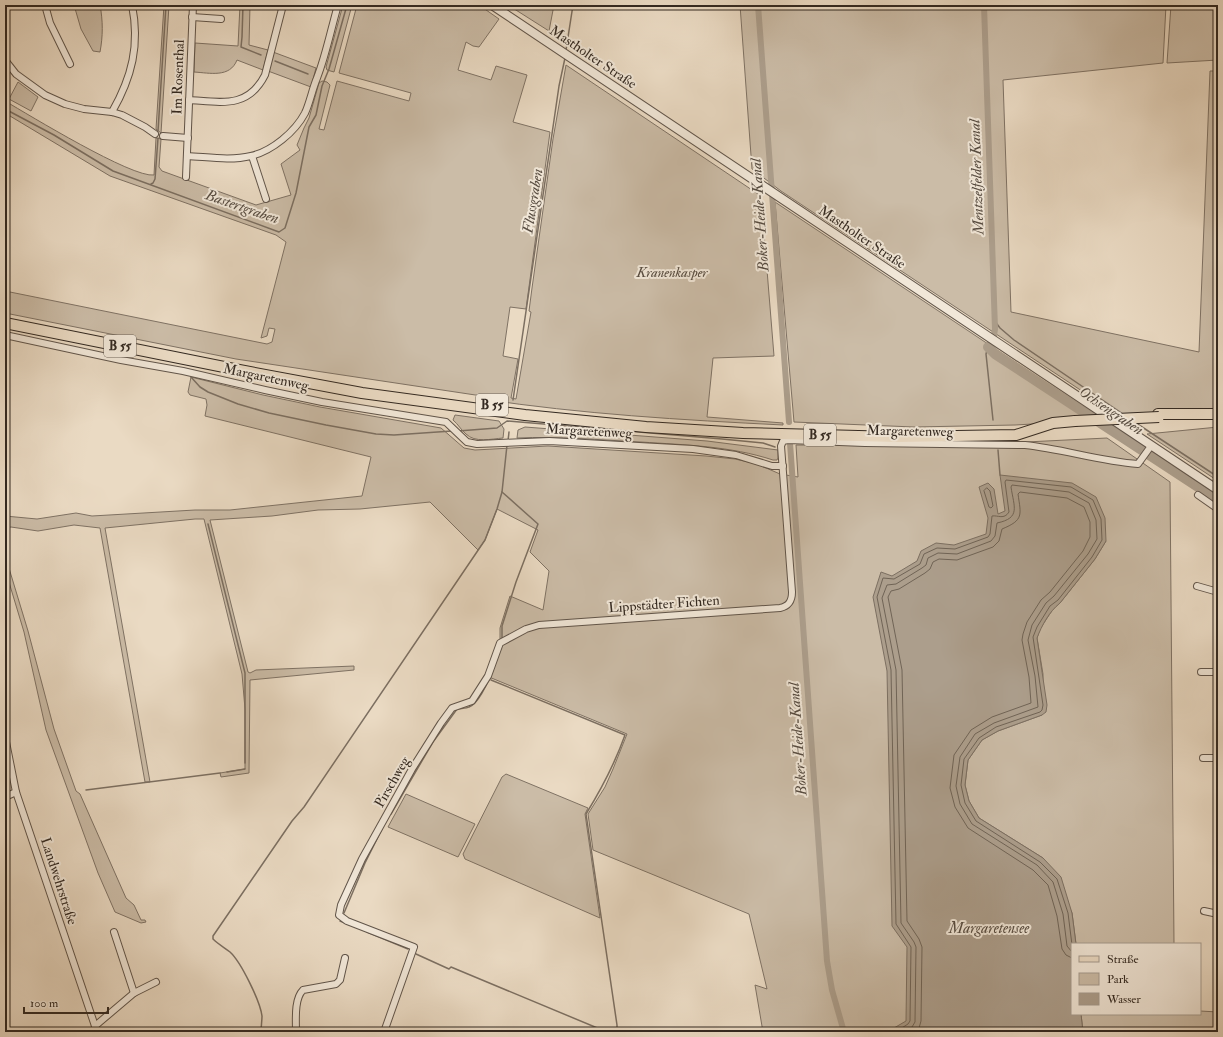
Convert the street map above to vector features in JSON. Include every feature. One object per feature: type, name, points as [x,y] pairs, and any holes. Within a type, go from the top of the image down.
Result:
[{"type":"main road","name":"B 55","points":[[5,317],[236,364],[362,387],[518,408],[631,420],[759,428],[914,431],[1016,429],[1052,421],[1218,414]]},
{"type":"main road","name":"B 55","points":[[5,323],[362,393],[517,414],[639,426],[743,433],[897,436],[1016,435],[1053,423],[1075,420]]},
{"type":"main road","name":"B 55","points":[[1159,416],[1218,419]]},
{"type":"street","points":[[45,5],[50,23],[70,64]]},
{"type":"street","points":[[112,112],[125,86],[131,68],[134,51],[135,22],[132,5]]},
{"type":"street","name":"Im Rosenthal","points":[[186,177],[193,5]]},
{"type":"street","points":[[189,100],[229,102],[242,99],[253,92],[260,84],[264,75],[283,5]]},
{"type":"street","points":[[187,156],[226,158],[252,156],[269,148],[283,138],[296,125],[304,114],[319,73],[338,5]]},
{"type":"street","name":"Mastholter Straße","points":[[492,5],[985,334],[1150,447],[1218,490]]},
{"type":"street","points":[[192,17],[221,19]]},
{"type":"street","points":[[5,60],[16,74],[45,95],[65,104],[84,109],[112,112],[145,127],[155,134]]},
{"type":"street","points":[[163,136],[188,138]]},
{"type":"street","points":[[252,156],[266,199]]},
{"type":"street","name":"Margaretenweg","points":[[5,335],[121,360],[183,371],[322,402],[446,422],[467,442],[477,444],[549,441],[693,449],[736,454],[772,466],[782,466],[781,446],[783,441],[788,440],[865,443],[1025,445],[1049,448],[1117,462],[1138,464],[1150,447]]},
{"type":"street","name":"Lippstädter Fichten","points":[[539,625],[780,608],[790,603],[792,592],[782,466]]},
{"type":"street","points":[[1198,495],[1218,509]]},
{"type":"street","points":[[1198,586],[1218,592]]},
{"type":"street","name":"Pirschweg","points":[[384,1032],[414,947],[347,921],[340,915],[341,905],[362,859],[412,769],[441,723],[452,708],[472,701],[488,676],[500,643],[526,629],[539,625]]},
{"type":"street","points":[[1201,672],[1218,672]]},
{"type":"street","name":"Landwehrstraße","points":[[5,736],[16,792],[96,1029]]},
{"type":"street","points":[[1203,758],[1218,758]]},
{"type":"street","points":[[5,797],[16,792]]},
{"type":"street","points":[[1204,911],[1218,914]]},
{"type":"street","points":[[114,932],[134,993]]},
{"type":"street","points":[[296,1032],[299,994],[303,990],[336,984],[340,980],[345,958]]},
{"type":"street","points":[[96,1029],[134,993],[156,982]]},
{"type":"green space","points":[[74,5],[100,5],[102,17],[102,40],[100,52],[93,51],[81,29]]},
{"type":"green space","points":[[164,5],[169,5],[161,133],[156,129]]},
{"type":"green space","points":[[240,5],[250,5],[249,45],[268,50],[263,70],[237,60],[230,70],[225,72],[194,72],[195,43],[238,46]]},
{"type":"green space","points":[[343,5],[352,5],[334,72],[327,70],[326,67]]},
{"type":"green space","name":"Kranenkasper","points":[[357,5],[479,5],[499,19],[479,47],[473,46],[466,42],[458,70],[491,80],[496,66],[527,75],[513,122],[550,132],[526,309],[510,307],[503,356],[518,359],[511,398],[516,399],[531,312],[529,311],[553,139],[566,65],[761,196],[774,356],[713,358],[707,417],[783,423],[783,425],[669,419],[557,409],[482,399],[482,396],[236,359],[5,313],[5,291],[267,344],[272,342],[275,329],[269,328],[267,336],[261,338],[286,242],[276,235],[110,176],[5,113],[5,101],[104,157],[142,173],[154,175],[156,138],[161,139],[159,167],[162,171],[256,205],[291,195],[281,164],[300,150],[297,145],[309,118],[319,83],[322,81],[327,82],[330,85],[319,129],[324,130],[337,81],[409,101],[411,93],[339,73]]},
{"type":"green space","points":[[508,5],[554,5],[549,31]]},
{"type":"green space","points":[[740,5],[1166,5],[1163,63],[1003,80],[1011,312],[1199,352],[1210,71],[1218,71],[1218,412],[1124,419],[781,191],[752,169]]},
{"type":"green space","points":[[1171,5],[1218,5],[1218,60],[1167,63]]},
{"type":"green space","points":[[273,52],[316,68],[311,87],[268,71]]},
{"type":"green space","points":[[18,82],[38,97],[31,111],[9,99]]},
{"type":"green space","points":[[775,202],[1102,420],[1015,425],[914,427],[794,422]]},
{"type":"green space","points":[[191,377],[263,395],[320,407],[441,428],[464,448],[475,450],[548,446],[706,456],[735,459],[757,464],[780,474],[798,477],[796,445],[1001,447],[1026,442],[1107,438],[1170,482],[1174,943],[1076,943],[1072,913],[1043,858],[979,818],[969,801],[965,785],[968,760],[982,740],[998,731],[1042,715],[1043,674],[1037,638],[1040,629],[1053,609],[1060,603],[1095,559],[1106,541],[980,537],[933,1032],[763,1032],[755,985],[767,989],[749,914],[593,850],[588,814],[605,787],[627,734],[489,677],[500,646],[500,628],[510,596],[543,610],[549,571],[530,552],[538,530],[497,509],[485,540],[478,550],[430,502],[360,509],[318,510],[272,516],[210,520],[248,672],[250,673],[256,670],[354,666],[354,670],[250,680],[249,773],[221,777],[220,773],[245,769],[245,709],[242,674],[204,519],[105,528],[150,782],[145,782],[100,528],[74,525],[38,531],[11,527],[5,528],[5,516],[37,519],[76,513],[92,516],[195,510],[230,510],[362,496],[371,457],[205,416],[207,405],[206,399],[190,395],[188,392]]},
{"type":"green space","points":[[455,415],[499,421],[504,429],[503,438],[483,440],[474,439],[464,432],[453,420]]},
{"type":"green space","points":[[525,427],[707,441],[778,450],[778,458],[777,460],[773,460],[741,452],[691,445],[579,438],[517,438],[518,430]]},
{"type":"green space","points":[[1218,427],[1218,481],[1147,434]]},
{"type":"green space","points":[[5,555],[28,631],[54,729],[76,791],[80,794],[126,898],[134,905],[141,920],[145,920],[146,922],[141,923],[115,912],[98,873],[46,730],[24,632],[5,569]]},
{"type":"green space","points":[[506,774],[588,808],[585,814],[600,918],[465,859],[463,854],[502,777]]},
{"type":"green space","points":[[406,794],[475,824],[458,857],[388,827]]},
{"type":"green space","points":[[1201,1011],[1218,1012],[1218,1032],[1083,1032],[1081,1015],[1201,1015]]},
{"type":"water","name":"Margaretensee","points":[[1000,475],[1072,483],[1096,497],[1105,518],[1106,541],[1095,559],[1049,615],[1037,638],[1047,705],[1046,712],[1042,715],[998,731],[982,740],[968,760],[965,785],[969,801],[979,818],[1043,858],[1061,877],[1072,913],[1076,943],[1071,943],[1071,1015],[1081,1015],[1083,1032],[896,1032],[894,1028],[906,1021],[907,947],[892,926],[887,671],[873,597],[881,572],[892,576],[917,561],[921,551],[936,543],[954,545],[986,534],[988,518],[979,487],[988,483],[994,489],[998,514],[1005,511]]},
{"type":"waterway","points":[[158,131],[166,5]]},
{"type":"waterway","points":[[243,5],[241,47],[261,55]]},
{"type":"waterway","name":"Bastertgraben","points":[[5,109],[54,135],[113,171],[279,232],[285,228],[296,193],[309,127],[316,115],[322,86],[329,69],[347,5]]},
{"type":"waterway","name":"Flussgraben","points":[[566,50],[573,5]]},
{"type":"waterway","name":"Boker-Heide-Kanal","points":[[758,5],[789,422]]},
{"type":"waterway","name":"Mentzelfelder Kanal","points":[[984,5],[995,329],[994,335],[988,347]]},
{"type":"waterway","name":"Flussgraben","points":[[513,400],[559,86],[565,58]]},
{"type":"waterway","points":[[275,61],[308,74]]},
{"type":"waterway","points":[[151,184],[155,179],[158,138]]},
{"type":"waterway","points":[[994,320],[1000,328],[1014,340],[1123,414]]},
{"type":"waterway","points":[[988,347],[986,354],[993,420]]},
{"type":"waterway","name":"Ochsengraben","points":[[988,347],[995,354],[1218,500]]},
{"type":"waterway","points":[[191,377],[200,387],[208,392],[238,404],[269,413],[326,425],[376,434],[394,435],[452,431]]},
{"type":"waterway","points":[[458,431],[497,428],[507,421],[722,439],[763,443],[775,447]]},
{"type":"waterway","points":[[1136,423],[1218,477]]},
{"type":"waterway","name":"Flussgraben","points":[[508,441],[509,432]]},
{"type":"waterway","name":"Boker-Heide-Kanal","points":[[790,443],[827,961],[832,990],[844,1032]]},
{"type":"waterway","points":[[261,1032],[261,1009],[249,982],[234,957],[230,952],[217,943],[213,939],[213,936],[292,821],[304,807],[485,540],[502,492],[507,445]]},
{"type":"waterway","points":[[998,450],[1000,475]]},
{"type":"waterway","points":[[502,492],[538,524],[516,582],[502,626],[502,640]]},
{"type":"waterway","points":[[208,524],[245,673],[245,763]]},
{"type":"waterway","points":[[391,814],[433,742],[457,709],[468,708],[478,699],[486,686],[497,659]]},
{"type":"waterway","points":[[491,680],[625,735],[608,775],[586,814],[617,1032]]},
{"type":"waterway","points":[[227,772],[245,769]]},
{"type":"waterway","points":[[86,790],[220,773]]},
{"type":"waterway","points":[[344,913],[365,863],[382,829]]},
{"type":"waterway","points":[[340,921],[345,923]]},
{"type":"waterway","points":[[367,932],[408,949]]},
{"type":"waterway","points":[[416,954],[449,969],[451,967],[607,1032]]}]
